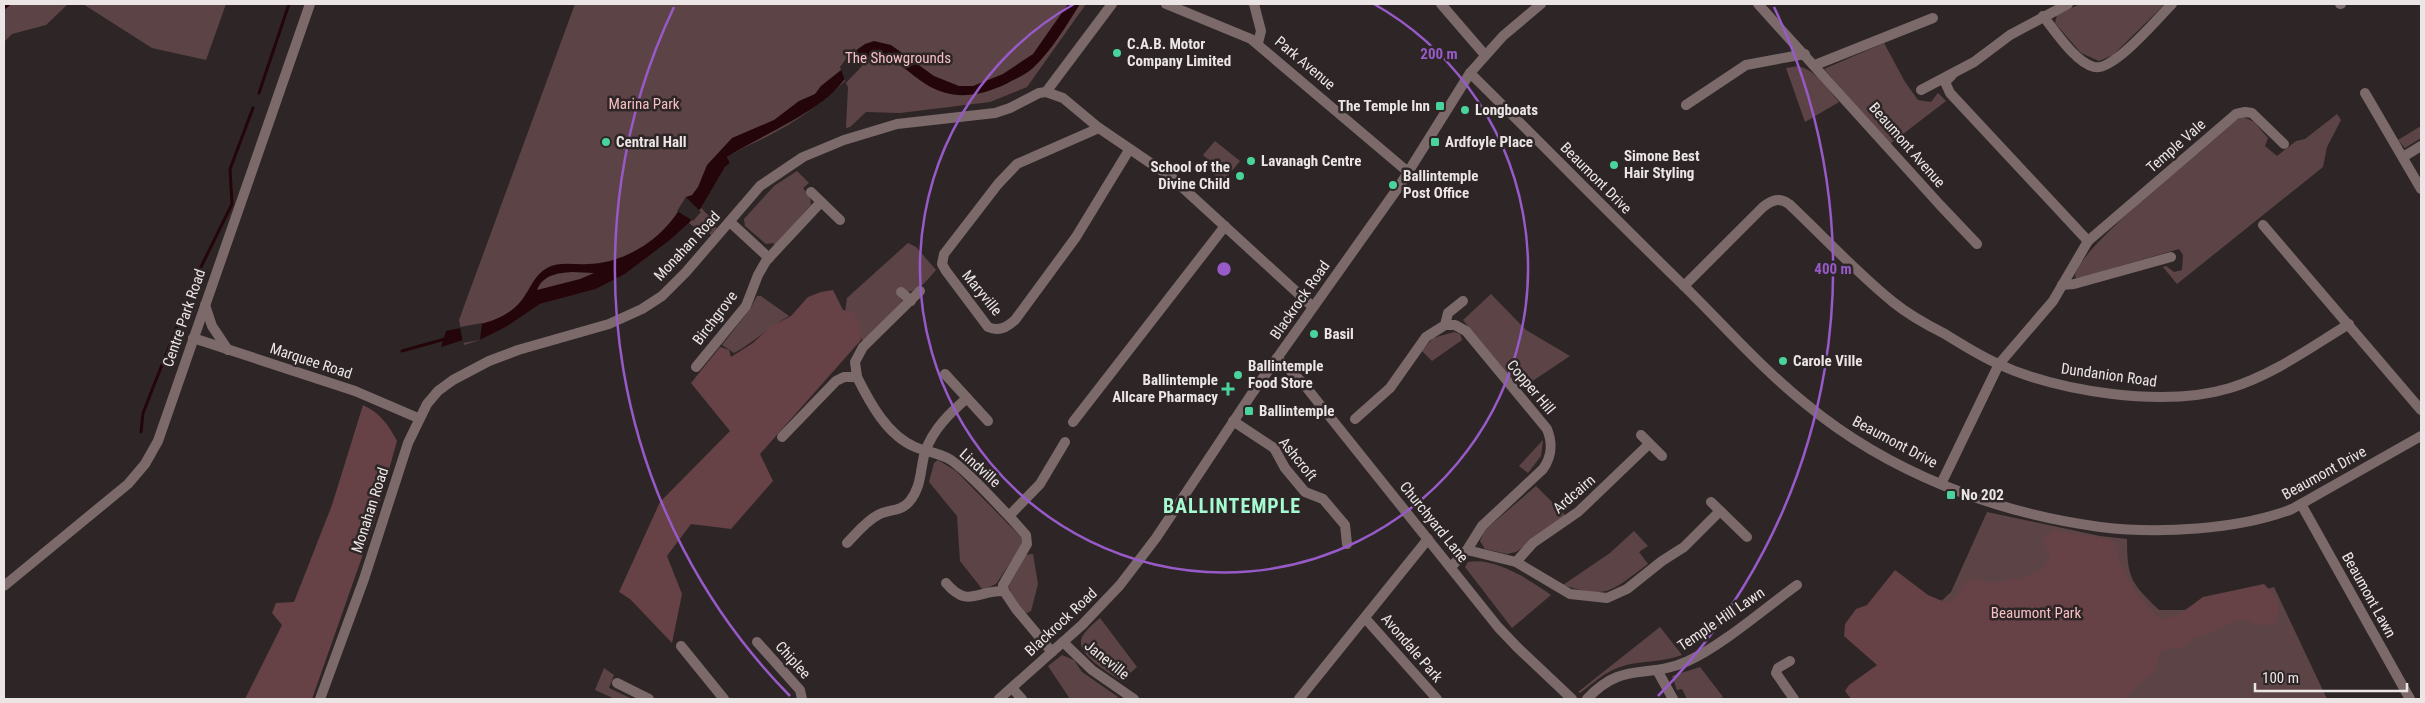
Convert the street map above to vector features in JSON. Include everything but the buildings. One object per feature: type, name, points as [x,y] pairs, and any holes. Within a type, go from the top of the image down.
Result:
[{"type":"street","name":"Centre Park Road","points":[[4,586],[128,484],[145,464],[158,441],[310,4]]},
{"type":"street","points":[[1112,4],[1046,92],[1063,98],[1130,150],[1171,177],[1313,307]]},
{"type":"street","name":"Park Avenue","points":[[1166,4],[1251,38],[1408,172]]},
{"type":"street","points":[[1254,4],[1261,31],[1258,44]]},
{"type":"street","points":[[1441,4],[1485,55]]},
{"type":"street","name":"Blackrock Road","points":[[999,699],[1106,601],[1138,561],[1233,421],[1408,172],[1470,73],[1485,55],[1541,4]]},
{"type":"street","name":"Beaumont Avenue","points":[[1758,4],[1977,244]]},
{"type":"street","points":[[1920,90],[1952,75],[1974,62],[1995,45],[2043,16],[2068,4]]},
{"type":"street","points":[[2043,16],[2079,58],[2091,66],[2104,67],[2112,63],[2124,52],[2172,4]]},
{"type":"street","points":[[1815,65],[1933,18]]},
{"type":"street","points":[[1686,105],[1746,65],[1805,54]]},
{"type":"street","name":"Beaumont Drive","points":[[1470,73],[1786,387],[1824,419],[1872,450],[1941,484],[2001,506],[2085,525],[2162,531],[2214,526],[2273,516],[2301,504],[2421,436]]},
{"type":"street","points":[[1952,75],[1945,82],[1950,93],[2088,240]]},
{"type":"street","name":"Monahan Road","points":[[320,699],[361,586],[402,459],[418,418],[429,400],[444,386],[489,361],[518,350],[609,324],[642,309],[674,284],[760,186],[789,166],[818,150],[901,124],[995,113],[1010,108],[1039,93],[1046,92]]},
{"type":"street","points":[[2365,93],[2421,189]]},
{"type":"street","name":"Temple Vale","points":[[1941,484],[1999,364],[2044,313],[2088,240],[2236,114],[2252,113],[2284,144]]},
{"type":"street","name":"Maryville","points":[[1100,128],[1043,151],[1018,164],[998,184],[944,254],[942,264],[946,271],[988,327],[995,330],[1004,328],[1015,320],[1076,237],[1130,150]]},
{"type":"street","points":[[2403,157],[2421,146]]},
{"type":"street","points":[[811,192],[840,220]]},
{"type":"street","name":"Dundanion Road","points":[[1684,286],[1763,207],[1773,200],[1781,200],[1790,204],[1894,303],[1926,324],[1999,364],[2044,380],[2120,394],[2182,397],[2228,388],[2255,378],[2349,324]]},
{"type":"street","name":"Birchgrove","points":[[696,367],[746,306],[758,275],[769,258],[821,202]]},
{"type":"street","points":[[730,222],[769,258]]},
{"type":"street","points":[[2263,225],[2421,410]]},
{"type":"street","points":[[1073,422],[1225,226]]},
{"type":"street","points":[[2062,286],[2171,257]]},
{"type":"street","points":[[782,437],[836,381],[844,377],[857,377],[854,367],[856,357],[869,341],[920,290]]},
{"type":"street","points":[[901,292],[911,301]]},
{"type":"street","points":[[1354,419],[1389,389],[1426,337],[1446,325],[1448,313],[1463,301]]},
{"type":"street","points":[[205,305],[212,326],[228,350]]},
{"type":"street","name":"Copper Hill","points":[[1446,325],[1455,325],[1466,331],[1545,426],[1551,443],[1549,460],[1543,469],[1482,526],[1467,550],[1451,567]]},
{"type":"street","name":"Marquee Road","points":[[193,338],[354,390],[418,418]]},
{"type":"street","name":"Churchyard Lane","points":[[1277,358],[1302,382],[1517,647],[1572,699]]},
{"type":"street","points":[[945,374],[988,421]]},
{"type":"street","name":"Lindville","points":[[857,377],[872,406],[882,419],[906,442],[944,456],[965,471],[1026,535],[1027,544],[1004,585],[1004,591]]},
{"type":"street","points":[[847,543],[875,517],[899,509],[909,502],[919,485],[926,450],[943,420],[967,398]]},
{"type":"street","name":"Ashcroft","points":[[1233,421],[1274,448],[1285,468],[1305,492],[1323,499],[1345,525],[1347,544]]},
{"type":"street","points":[[1641,435],[1662,456]]},
{"type":"street","points":[[1009,516],[1035,490],[1065,442]]},
{"type":"street","name":"Ardcairn","points":[[1516,562],[1533,543],[1578,512],[1649,444]]},
{"type":"street","points":[[1052,462],[1063,465]]},
{"type":"street","points":[[1711,502],[1747,538]]},
{"type":"street","name":"Beaumont Lawn","points":[[2301,504],[2410,699]]},
{"type":"street","points":[[1467,550],[1516,562],[1570,594],[1607,598],[1629,588],[1662,561],[1684,547],[1720,510]]},
{"type":"street","name":"Avondale Park","points":[[1302,698],[1428,539]]},
{"type":"street","points":[[946,583],[955,594],[969,597],[1004,591],[1016,610],[1052,652]]},
{"type":"street","name":"Temple Hill Lawn","points":[[1587,699],[1613,678],[1635,672],[1673,667],[1695,657],[1797,584]]},
{"type":"street","name":"Avondale Park","points":[[1364,618],[1397,652],[1436,699]]},
{"type":"street","name":"Chiplee","points":[[757,642],[800,690],[802,699]]},
{"type":"street","name":"Janeville","points":[[1063,642],[1092,670],[1134,699]]},
{"type":"street","points":[[680,646],[724,699]]},
{"type":"street","points":[[1790,661],[1778,668],[1776,673],[1794,699]]},
{"type":"street","points":[[1657,670],[1673,699]]},
{"type":"street","points":[[617,683],[649,699]]},
{"type":"street","points":[[1012,688],[1022,699]]},
{"type":"green space","points":[[4,4],[68,4],[46,25],[12,34],[4,42]]},
{"type":"green space","points":[[83,4],[226,4],[206,60],[152,48]]},
{"type":"green space","name":"Marina Park","points":[[575,4],[1086,4],[1027,87],[990,102],[900,113],[866,112],[850,127],[846,128],[848,87],[845,81],[797,120],[727,157],[730,163],[725,167],[701,208],[712,219],[710,221],[717,228],[711,235],[707,231],[703,234],[689,223],[625,274],[596,289],[540,304],[506,327],[480,340],[464,345],[459,320]]},
{"type":"green space","points":[[2080,4],[2165,4],[2113,55],[2099,61],[2081,53],[2055,23],[2057,15]]},
{"type":"green space","points":[[1884,43],[1905,82],[1918,100],[1931,102],[1938,93],[1946,101],[1890,144],[1824,69]]},
{"type":"green space","points":[[1798,66],[1816,76],[1839,102],[1805,122],[1786,68]]},
{"type":"green space","points":[[2337,114],[2341,120],[2327,147],[2323,167],[2177,284],[2163,267],[2166,266],[2174,272],[2182,270],[2183,255],[2179,249],[2076,278],[2075,276],[2081,263],[2120,221],[2236,120],[2244,117],[2254,122],[2268,138],[2265,146],[2277,156],[2296,141],[2305,139]]},
{"type":"green space","points":[[2421,126],[2421,138],[2405,148],[2398,140]]},
{"type":"green space","points":[[1215,141],[1240,161],[1223,182],[1211,172],[1216,166],[1203,155]]},
{"type":"green space","points":[[797,171],[809,183],[803,188],[810,197],[811,205],[775,245],[773,243],[766,244],[745,226],[744,219],[774,186]]},
{"type":"green space","points":[[908,243],[916,247],[936,270],[924,284],[912,291],[908,292],[902,287],[896,293],[903,302],[863,341],[845,312],[847,298]]},
{"type":"green space","points":[[833,290],[843,310],[853,312],[860,326],[861,340],[760,454],[773,481],[731,529],[691,524],[667,556],[682,594],[672,643],[630,599],[619,592],[660,502],[730,431],[691,383],[720,347],[729,350],[731,357],[753,343],[770,327],[791,316],[808,297]]},
{"type":"green space","points":[[1491,294],[1526,330],[1570,356],[1528,384],[1519,372],[1513,377],[1509,376],[1463,320]]},
{"type":"green space","points":[[757,296],[761,296],[789,316],[734,353],[722,345],[750,309]]},
{"type":"green space","points":[[1454,332],[1460,334],[1462,340],[1432,361],[1422,351],[1433,338]]},
{"type":"green space","points":[[363,405],[383,420],[397,441],[374,523],[312,699],[245,699],[282,625],[272,613],[276,603],[294,602],[332,505]]},
{"type":"green space","points":[[1543,440],[1541,456],[1528,473],[1519,466]]},
{"type":"green space","points":[[938,460],[956,471],[1021,537],[1022,545],[996,584],[983,590],[960,561],[957,516],[929,482],[934,463]]},
{"type":"green space","points":[[1536,486],[1566,516],[1516,552],[1507,554],[1485,549],[1480,541],[1485,530]]},
{"type":"green space","name":"Beaumont Park","points":[[1987,512],[2100,536],[2127,539],[2128,563],[2132,579],[2142,593],[2159,610],[2197,610],[2274,587],[2327,699],[1873,699],[1884,654],[1951,592]]},
{"type":"green space","name":"Beaumont Park","points":[[2054,530],[2113,540],[2130,583],[2143,602],[2160,619],[2177,616],[2203,597],[2264,584],[2277,603],[2278,613],[2276,619],[2273,625],[2254,624],[2247,620],[2231,623],[2192,640],[2178,650],[2172,648],[2161,651],[2155,670],[2123,699],[1851,699],[1845,691],[1849,685],[1877,665],[1844,636],[1845,624],[1856,609],[1867,605],[1895,570],[1928,595],[1947,603],[1956,597],[1966,581],[1974,579],[1993,583],[2024,577],[2043,569],[2050,557],[2043,539]]},
{"type":"green space","points":[[1634,531],[1648,546],[1639,552],[1648,564],[1617,586],[1601,592],[1591,592],[1563,585],[1610,553]]},
{"type":"green space","points":[[1033,554],[1038,584],[1031,611],[1027,613],[1024,612],[1011,593],[1008,585],[1023,555]]},
{"type":"green space","points":[[1478,561],[1501,566],[1523,577],[1551,595],[1512,628],[1465,567],[1468,562]]},
{"type":"green space","points":[[1100,618],[1137,667],[1121,681],[1094,662],[1083,650],[1082,637]]},
{"type":"green space","points":[[1660,627],[1682,655],[1674,658],[1635,663],[1614,669],[1580,693],[1578,692]]},
{"type":"green space","points":[[1062,655],[1074,660],[1082,672],[1118,697],[1115,699],[1070,699],[1048,666]]},
{"type":"green space","points":[[1700,667],[1723,697],[1719,699],[1687,699],[1682,689],[1677,690],[1672,676]]},
{"type":"green space","points":[[604,668],[614,675],[609,688],[632,699],[615,699],[595,690]]},
{"type":"shaded area","points":[[1068,4],[1080,4],[1053,46],[1033,68],[1006,84],[985,92],[965,95],[944,93],[924,83],[892,61],[885,58],[868,57],[830,95],[813,108],[727,157],[730,163],[725,167],[701,208],[689,223],[625,274],[596,289],[540,304],[506,327],[480,340],[463,340],[441,347],[446,331],[477,325],[505,315],[521,301],[535,279],[547,268],[562,264],[603,262],[633,252],[646,244],[670,223],[686,197],[692,195],[698,187],[707,165],[732,138],[774,120],[799,101],[815,94],[821,86],[841,70],[855,51],[865,44],[874,41],[891,45],[934,76],[959,86],[973,86],[1003,74],[1033,54]],"holes":[[[572,272],[594,273],[580,279],[537,290],[543,281],[556,274]]]},
{"type":"pier","points":[[854,48],[862,66],[846,83],[840,67]]},
{"type":"pier","points":[[686,197],[701,212],[693,221],[677,211]]},
{"type":"pier","points":[[482,323],[480,340],[463,343],[460,327]]},
{"type":"waterway","points":[[4,8],[9,4]]},
{"type":"waterway","points":[[259,93],[289,4]]},
{"type":"waterway","points":[[141,432],[143,413],[199,271],[232,204],[230,169],[253,108]]},
{"type":"waterway","points":[[402,351],[445,339]]},
{"type":"place","name":"C.A.B. Motor Company Limited","points":[[1117,53]]},
{"type":"place","name":"The Temple Inn","points":[[1440,106]]},
{"type":"place","name":"Longboats","points":[[1465,110]]},
{"type":"place","name":"Central Hall","points":[[606,142]]},
{"type":"place","name":"Ardfoyle Place","points":[[1435,142]]},
{"type":"place","name":"Lavanagh Centre","points":[[1251,161]]},
{"type":"place","name":"Simone Best Hair Styling","points":[[1614,165]]},
{"type":"place","name":"School of the Divine Child","points":[[1240,176]]},
{"type":"place","name":"Ballintemple Post Office","points":[[1393,185]]},
{"type":"place","name":"Basil","points":[[1314,334]]},
{"type":"place","name":"Carole Ville","points":[[1783,361]]},
{"type":"place","name":"Ballintemple Food Store","points":[[1238,375]]},
{"type":"place","name":"Ballintemple Allcare Pharmacy","points":[[1228,389]]},
{"type":"place","name":"Ballintemple","points":[[1249,411]]},
{"type":"place","name":"No 202","points":[[1951,495]]},
{"type":"district","name":"BALLINTEMPLE","points":[[1232,506]]},
{"type":"park label","name":"The Showgrounds","points":[[898,58]]}]
